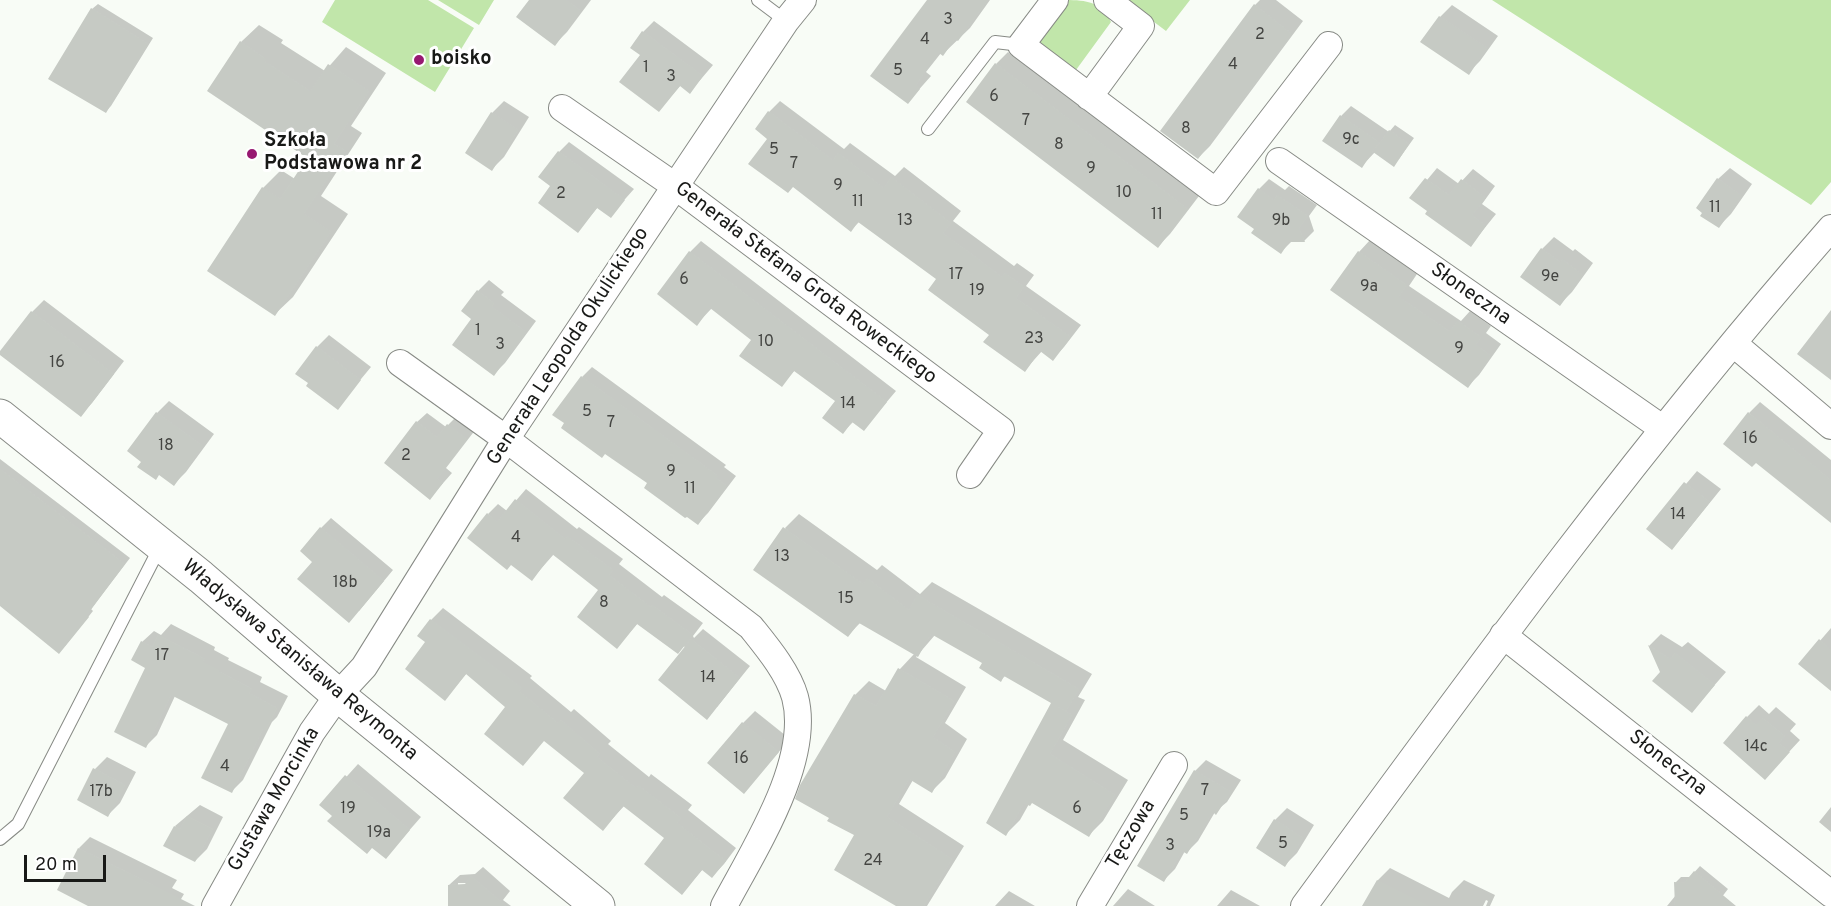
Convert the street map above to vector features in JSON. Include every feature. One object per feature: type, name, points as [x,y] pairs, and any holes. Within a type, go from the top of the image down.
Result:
[{"type":"street","name":"Generała Leopolda Okulickiego","points":[[338,695],[363,667],[507,439],[786,21],[803,0]]},
{"type":"street","points":[[1055,0],[1021,45],[1216,192],[1329,45]]},
{"type":"street","points":[[1089,97],[1142,26],[1107,0]]},
{"type":"street","name":"Generała Stefana Grota Roweckiego","points":[[562,108],[675,186],[1001,430],[970,475]]},
{"type":"street","name":"Słoneczna","points":[[1279,161],[1662,428]]},
{"type":"street","points":[[1304,906],[1503,635],[1662,428],[1831,228]]},
{"type":"street","points":[[1734,344],[1831,426]]},
{"type":"street","points":[[399,363],[507,439],[751,627],[775,656],[795,694],[798,710],[796,740],[788,777],[770,820],[724,906]]},
{"type":"street","name":"Władysława Stanisława Reymonta","points":[[0,416],[161,545],[338,695],[598,906]]},
{"type":"street","name":"Słoneczna","points":[[1503,635],[1831,894]]},
{"type":"street","name":"Gustawa Morcinka","points":[[224,902],[312,732],[338,695]]},
{"type":"street","name":"Tęczowa","points":[[1090,906],[1174,765]]},
{"type":"lane","points":[[758,0],[786,21]]},
{"type":"lane","points":[[928,129],[994,42],[1021,45]]},
{"type":"lane","points":[[0,839],[18,824],[161,545]]},
{"type":"green space","name":"boisko","points":[[335,0],[428,0],[474,28],[435,92],[322,22]]},
{"type":"green space","points":[[438,0],[494,0],[479,25]]},
{"type":"green space","points":[[1066,0],[1093,3],[1103,10],[1111,22],[1076,70],[1070,71],[1036,44]]},
{"type":"green space","points":[[1125,0],[1190,0],[1166,31]]},
{"type":"green space","points":[[1492,0],[1831,0],[1831,182],[1811,205]]},
{"type":"building","points":[[529,0],[566,0],[581,11],[555,46],[516,17]]},
{"type":"building","points":[[927,0],[988,0],[958,41],[955,39],[943,56],[939,53],[916,85],[920,89],[908,104],[870,76]]},
{"type":"building","points":[[1254,4],[1292,34],[1198,159],[1160,131]]},
{"type":"building","points":[[91,8],[148,44],[106,113],[48,79]]},
{"type":"building","points":[[1439,16],[1487,48],[1469,75],[1420,42]]},
{"type":"building","points":[[642,31],[703,76],[690,94],[680,86],[659,112],[619,82],[640,55],[630,48]]},
{"type":"building","points":[[240,41],[266,59],[264,61],[310,91],[328,64],[369,91],[334,144],[346,151],[304,214],[331,232],[275,316],[207,271],[262,187],[280,199],[307,158],[207,91]]},
{"type":"building","points":[[995,63],[1188,209],[1158,248],[966,102]]},
{"type":"building","points":[[768,111],[833,160],[838,153],[884,188],[891,177],[951,223],[943,233],[1002,277],[1005,273],[1024,287],[1016,298],[1071,337],[1053,361],[1040,351],[1025,372],[983,342],[989,335],[928,290],[936,279],[858,222],[851,232],[793,187],[788,193],[748,164],[767,139],[755,129]]},
{"type":"building","points":[[491,112],[518,130],[492,171],[465,153]]},
{"type":"building","points":[[1340,115],[1379,142],[1362,168],[1322,141]]},
{"type":"building","points":[[1389,130],[1409,144],[1394,167],[1373,152]]},
{"type":"building","points":[[558,151],[625,200],[611,218],[597,208],[578,233],[538,203],[550,186],[538,177]]},
{"type":"building","points":[[1425,178],[1449,195],[1461,179],[1486,198],[1472,215],[1486,226],[1471,247],[1425,214],[1427,211],[1409,198]]},
{"type":"building","points":[[1717,178],[1742,196],[1719,228],[1700,216],[1702,213],[1696,208]]},
{"type":"building","points":[[1258,188],[1274,200],[1277,195],[1308,216],[1299,228],[1305,242],[1289,242],[1281,254],[1251,233],[1254,229],[1237,217]]},
{"type":"building","points":[[1541,248],[1560,262],[1562,259],[1583,275],[1560,306],[1520,277]]},
{"type":"building","points":[[689,251],[887,402],[864,431],[852,422],[843,434],[822,418],[835,401],[794,371],[782,387],[739,356],[751,340],[710,308],[697,326],[657,294]]},
{"type":"building","points":[[1358,251],[1407,285],[1399,297],[1449,331],[1458,321],[1481,337],[1476,345],[1491,356],[1468,388],[1330,290]]},
{"type":"building","points":[[477,290],[494,303],[492,307],[526,332],[494,376],[452,345],[471,319],[461,311]]},
{"type":"building","points":[[1831,310],[1831,380],[1797,354]]},
{"type":"building","points":[[31,311],[114,374],[81,417],[0,355],[0,351]]},
{"type":"building","points":[[316,346],[361,380],[338,410],[306,386],[308,383],[295,374]]},
{"type":"building","points":[[581,376],[718,476],[716,478],[727,486],[698,525],[644,488],[647,483],[605,454],[602,458],[561,428],[564,423],[552,415]]},
{"type":"building","points":[[156,412],[203,446],[174,486],[159,475],[156,480],[137,467],[141,462],[127,451]]},
{"type":"building","points":[[1748,412],[1831,480],[1831,523],[1756,463],[1752,467],[1723,444]]},
{"type":"building","points":[[416,421],[437,437],[447,424],[467,439],[437,479],[443,483],[430,500],[384,463]]},
{"type":"building","points":[[0,469],[125,564],[87,615],[89,617],[59,654],[0,606]]},
{"type":"building","points":[[1684,482],[1710,502],[1672,550],[1646,529]]},
{"type":"building","points":[[515,499],[565,539],[567,536],[613,570],[609,575],[693,635],[678,654],[637,624],[617,649],[577,617],[598,590],[552,554],[532,581],[511,565],[507,570],[467,538],[487,513],[497,522]]},
{"type":"building","points":[[320,527],[384,581],[349,623],[297,579],[312,562],[300,551]]},
{"type":"building","points":[[783,527],[863,584],[867,578],[909,610],[917,595],[1079,689],[1066,711],[1054,705],[1072,715],[1050,754],[1115,795],[1089,837],[1032,803],[1030,806],[1024,803],[1006,836],[986,823],[1051,703],[1004,676],[1001,682],[979,668],[982,663],[931,634],[918,657],[859,623],[848,637],[753,570]]},
{"type":"building","points":[[430,619],[522,688],[519,691],[558,723],[561,720],[600,754],[597,757],[636,788],[638,785],[681,818],[677,823],[726,861],[712,878],[702,870],[682,895],[644,864],[664,838],[623,806],[603,831],[563,798],[584,773],[544,741],[523,766],[484,734],[505,707],[466,674],[445,701],[405,669],[425,642],[417,636]]},
{"type":"building","points":[[158,635],[205,659],[203,662],[252,689],[249,693],[277,708],[266,730],[263,729],[232,793],[201,778],[228,724],[171,695],[146,748],[114,732],[145,668],[131,660],[141,641],[152,647]]},
{"type":"building","points":[[691,639],[740,678],[707,720],[658,680]]},
{"type":"building","points":[[1819,639],[1831,650],[1831,691],[1798,664]]},
{"type":"building","points":[[1648,645],[1670,659],[1675,653],[1715,685],[1692,713],[1652,681],[1660,672]]},
{"type":"building","points":[[898,668],[954,701],[933,737],[955,752],[932,793],[909,779],[887,817],[952,859],[924,906],[896,906],[834,870],[854,835],[827,821],[829,818],[795,799],[800,785],[854,694],[876,706]]},
{"type":"building","points":[[1746,716],[1756,725],[1763,718],[1785,736],[1779,743],[1790,752],[1765,780],[1723,743]]},
{"type":"building","points":[[742,722],[779,752],[744,794],[707,763]]},
{"type":"building","points":[[93,768],[125,785],[108,817],[77,800]]},
{"type":"building","points":[[1194,770],[1231,792],[1216,815],[1213,812],[1187,854],[1182,851],[1164,882],[1137,866]]},
{"type":"building","points":[[345,775],[410,830],[386,859],[372,848],[367,854],[327,821],[332,816],[319,805]]},
{"type":"building","points":[[187,816],[213,829],[195,862],[163,846],[174,826],[180,829]]},
{"type":"building","points":[[1274,819],[1303,838],[1285,867],[1256,848]]},
{"type":"building","points":[[78,848],[195,906],[88,906],[57,890]]},
{"type":"building","points":[[1694,871],[1736,906],[1675,906],[1674,882],[1684,883]]},
{"type":"building","points":[[471,876],[506,906],[448,906],[448,885],[465,884]]},
{"type":"building","points":[[1377,880],[1429,906],[1362,906]]},
{"type":"place","name":"boisko","points":[[419,60]]},
{"type":"place","name":"Szkoła Podstawowa nr 2","points":[[252,154]]}]
